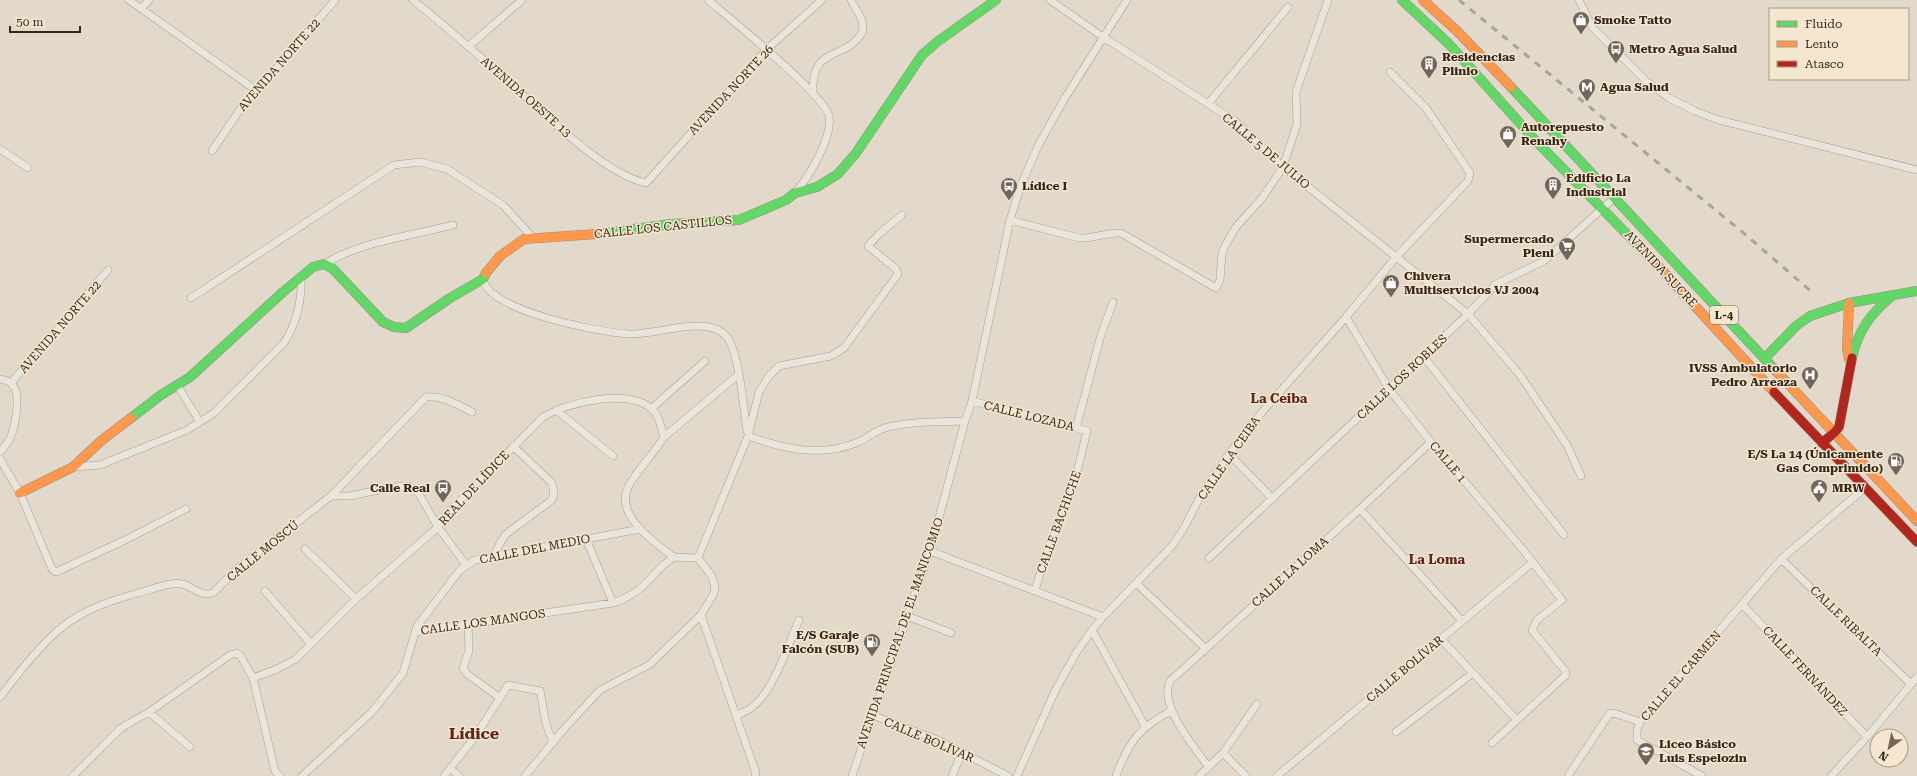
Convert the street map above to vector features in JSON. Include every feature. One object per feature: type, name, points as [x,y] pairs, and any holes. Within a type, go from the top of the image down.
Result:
[{"type":"street","points":[[129,0],[257,92]]},
{"type":"street","points":[[141,9],[149,0]]},
{"type":"street","name":"AVENIDA NORTE 22","points":[[212,151],[243,105],[257,92],[335,0]]},
{"type":"street","name":"AVENIDA OESTE 13","points":[[413,0],[469,46],[568,134],[610,168],[635,181],[646,184]]},
{"type":"street","points":[[469,46],[522,0]]},
{"type":"street","points":[[708,0],[767,49],[813,93],[826,108],[829,125],[824,142],[805,182],[795,193]]},
{"type":"street","name":"AVENIDA NORTE 26","points":[[646,184],[767,49],[822,0]]},
{"type":"street","points":[[813,93],[812,80],[815,69],[821,60],[853,43],[863,31],[862,20],[851,0]]},
{"type":"street","name":"CALLE LOS CASTILLOS","points":[[324,264],[334,269],[383,322],[390,327],[406,328],[450,298],[483,279],[489,268],[516,242],[533,238],[606,233],[671,224],[739,220],[786,200],[795,193],[818,187],[838,174],[856,153],[922,56],[937,42],[996,0]]},
{"type":"street","name":"CALLE 5 DE JULIO","points":[[1050,0],[1103,37],[1235,121],[1283,167],[1397,256],[1468,314],[1528,387],[1567,445],[1581,476]]},
{"type":"street","name":"AVENIDA PRINCIPAL DE EL MANICOMIO","points":[[852,776],[930,551],[964,421],[972,401],[1010,220],[1020,185],[1039,144],[1065,98],[1127,0]]},
{"type":"street","points":[[1010,220],[1079,238],[1090,239],[1113,232],[1121,233],[1214,288],[1219,284],[1222,253],[1225,246],[1236,227],[1263,197],[1283,167],[1297,124],[1296,92],[1328,0]]},
{"type":"street","name":"AVENIDA SUCRE","points":[[1402,0],[1449,44],[1535,140],[1645,252],[1822,443],[1917,542]]},
{"type":"street","name":"AVENIDA SUCRE","points":[[1423,0],[1457,31],[1917,521]]},
{"type":"street","points":[[1579,0],[1592,27],[1646,82],[1669,98],[1695,111],[1726,122],[1917,170]]},
{"type":"street","points":[[1208,104],[1288,7]]},
{"type":"street","name":"CALLE LA CEIBA","points":[[1016,776],[1056,691],[1076,653],[1092,630],[1172,546],[1184,528],[1201,495],[1229,454],[1262,412],[1346,317],[1397,256],[1465,186],[1470,177],[1470,173],[1426,108],[1390,72]]},
{"type":"street","points":[[0,149],[28,168]]},
{"type":"street","points":[[191,298],[394,165],[420,162],[447,169],[503,205],[533,238]]},
{"type":"street","name":"CALLE LOS ROBLES","points":[[1209,558],[1274,499],[1424,357],[1496,284],[1544,261],[1614,198]]},
{"type":"street","points":[[698,558],[748,436],[759,392],[769,376],[778,366],[831,356],[844,348],[858,331],[898,274],[896,269],[868,246],[879,234],[902,215]]},
{"type":"street","points":[[20,493],[73,467],[102,440],[162,394],[190,377],[312,267],[324,264],[338,255],[406,234],[453,225]]},
{"type":"street","name":"AVENIDA NORTE 22","points":[[11,383],[108,270]]},
{"type":"street","points":[[73,467],[100,465],[187,430],[214,413],[284,343],[290,334],[302,288],[302,277]]},
{"type":"street","points":[[483,279],[486,286],[510,305],[532,314],[585,327],[628,334],[645,334],[668,328],[711,326],[727,336],[733,349],[739,374],[748,436]]},
{"type":"street","points":[[1765,358],[1803,320],[1849,303],[1917,291]]},
{"type":"street","points":[[1822,443],[1834,433],[1839,426],[1847,398],[1850,366],[1859,333],[1864,324],[1882,303],[1894,295]]},
{"type":"street","points":[[1076,428],[1101,335],[1113,302]]},
{"type":"street","points":[[1859,302],[1866,314],[1864,324]]},
{"type":"street","points":[[1849,303],[1847,349],[1850,366]]},
{"type":"street","name":"CALLE 1","points":[[1346,317],[1389,389],[1431,442],[1533,562],[1562,600],[1537,620],[1532,630],[1566,674],[1517,720]]},
{"type":"street","points":[[1424,357],[1564,535]]},
{"type":"street","points":[[664,437],[658,416],[652,408],[705,362]]},
{"type":"street","points":[[698,558],[674,557],[647,537],[628,514],[626,495],[628,488],[664,437],[739,374]]},
{"type":"street","points":[[0,379],[11,383],[16,393],[15,424],[9,441],[0,452]]},
{"type":"street","points":[[177,385],[200,422]]},
{"type":"street","name":"CALLE MOSCÚ","points":[[0,697],[32,657],[55,634],[75,618],[100,604],[172,584],[187,584],[201,594],[208,595],[213,593],[237,569],[331,496],[426,398],[434,396],[472,412]]},
{"type":"street","name":"REAL DE LÍDICE","points":[[253,678],[277,669],[296,659],[356,599],[438,527],[451,510],[543,417],[556,410],[607,398],[629,399],[652,408]]},
{"type":"street","name":"CALLE LOZADA","points":[[972,401],[1087,431]]},
{"type":"street","points":[[556,410],[613,456]]},
{"type":"street","points":[[748,436],[785,448],[804,451],[823,451],[859,442],[886,427],[909,423],[964,421]]},
{"type":"street","name":"CALLE BACHICHE","points":[[1035,590],[1047,552],[1073,488],[1087,431]]},
{"type":"street","name":"CALLE LA LOMA","points":[[1208,766],[1183,732],[1172,710],[1167,691],[1170,681],[1360,509],[1431,442]]},
{"type":"street","points":[[494,557],[506,534],[552,500],[554,492],[552,483],[514,446]]},
{"type":"street","points":[[1229,454],[1274,499]]},
{"type":"street","points":[[0,459],[20,493],[52,569],[56,572],[123,541],[186,509]]},
{"type":"street","points":[[331,496],[350,496],[392,486],[409,486],[419,494],[438,527],[466,565]]},
{"type":"street","name":"CALLE EL CARMEN","points":[[1702,776],[1637,740],[1637,730],[1640,722],[1743,605],[1781,559],[1866,488]]},
{"type":"street","points":[[1360,509],[1462,621]]},
{"type":"street","name":"CALLE DEL MEDIO","points":[[415,632],[417,626],[460,570],[475,560],[640,529]]},
{"type":"street","points":[[586,539],[613,603]]},
{"type":"street","points":[[305,549],[356,599]]},
{"type":"street","points":[[930,551],[1103,617]]},
{"type":"street","name":"CALLE LOS MANGOS","points":[[302,776],[372,712],[403,673],[415,632],[613,603],[624,599],[645,584],[661,565],[674,557]]},
{"type":"street","points":[[525,776],[600,690],[649,665],[701,615],[714,593],[715,586],[711,575],[698,558]]},
{"type":"street","name":"CALLE RIBALTA","points":[[1781,559],[1911,684]]},
{"type":"street","name":"CALLE BOLÍVAR","points":[[1277,776],[1533,562]]},
{"type":"street","points":[[1136,583],[1205,648]]},
{"type":"street","points":[[265,591],[311,644]]},
{"type":"street","name":"CALLE FERNÁNDEZ","points":[[1743,605],[1867,737]]},
{"type":"street","points":[[701,615],[737,715],[756,773],[755,776]]},
{"type":"street","points":[[907,616],[951,633]]},
{"type":"street","points":[[737,715],[751,708],[775,677],[799,620]]},
{"type":"street","points":[[468,624],[469,651],[463,668],[467,674],[500,698]]},
{"type":"street","points":[[1092,630],[1145,726]]},
{"type":"street","points":[[1441,639],[1517,720],[1492,743]]},
{"type":"street","points":[[73,776],[121,728],[149,712],[234,653],[240,655],[253,678],[275,771],[280,776]]},
{"type":"street","points":[[1396,732],[1473,673]]},
{"type":"street","points":[[1831,776],[1867,737],[1917,677]]},
{"type":"street","points":[[444,776],[474,737],[508,685],[539,690],[546,723],[550,736],[554,742]]},
{"type":"street","points":[[1200,776],[1208,766],[1223,753],[1257,704]]},
{"type":"street","points":[[1116,776],[1130,744],[1145,726],[1172,710]]},
{"type":"street","points":[[149,712],[190,747]]},
{"type":"street","points":[[1568,776],[1610,713],[1640,722]]},
{"type":"street","name":"CALLE BOLÍVAR","points":[[872,715],[938,740],[1008,776]]},
{"type":"street","points":[[952,776],[962,752]]},
{"type":"street","points":[[1223,753],[1246,776]]},
{"type":"street","points":[[450,768],[459,776]]},
{"type":"railway","points":[[1459,0],[1746,235],[1813,293]]},
{"type":"traffic: fast","points":[[597,234],[671,224],[739,220],[786,200],[795,193],[817,187],[838,174],[856,153],[922,55],[937,42],[996,0]]},
{"type":"traffic: fast","points":[[1402,0],[1449,44],[1535,140],[1658,266]]},
{"type":"traffic: fast","points":[[1511,87],[1775,370]]},
{"type":"traffic: fast","points":[[131,418],[161,395],[190,377],[283,292],[313,267],[324,264],[333,269],[383,322],[394,327],[406,328],[450,298],[483,279],[486,273]]},
{"type":"traffic: fast","points":[[1765,358],[1796,326],[1810,316],[1849,303],[1917,291]]},
{"type":"traffic: fast","points":[[1852,358],[1861,331],[1877,309],[1892,296]]},
{"type":"traffic: slow","points":[[1423,0],[1457,31],[1511,87]]},
{"type":"traffic: slow","points":[[486,273],[500,256],[524,239],[597,234]]},
{"type":"traffic: slow","points":[[1658,266],[1774,392]]},
{"type":"traffic: slow","points":[[1849,303],[1847,349],[1849,359]]},
{"type":"traffic: slow","points":[[1775,370],[1917,521]]},
{"type":"traffic: slow","points":[[20,493],[73,467],[102,440],[131,418]]},
{"type":"traffic: jam","points":[[1822,443],[1839,427],[1852,358]]},
{"type":"traffic: jam","points":[[1774,392],[1917,542]]},
{"type":"place","name":"Smoke Tatto","points":[[1581,35]]},
{"type":"place","name":"Metro Agua Salud","points":[[1616,64]]},
{"type":"place","name":"Residencias Plinio","points":[[1429,79]]},
{"type":"place","name":"Agua Salud","points":[[1587,102]]},
{"type":"place","name":"Autorepuesto Renahy","points":[[1508,149]]},
{"type":"place","name":"Edificio La Industrial","points":[[1553,200]]},
{"type":"place","name":"Lídice I","points":[[1009,201]]},
{"type":"place","name":"Supermercado Pleni","points":[[1567,261]]},
{"type":"place","name":"Chivera Multiservicios VJ 2004","points":[[1391,298]]},
{"type":"place","name":"IVSS Ambulatorio Pedro Arreaza","points":[[1810,390]]},
{"type":"place","name":"E/S La 14 (Únicamente Gas Comprimido)","points":[[1896,476]]},
{"type":"place","name":"Calle Real","points":[[443,503]]},
{"type":"place","name":"MRW","points":[[1819,503]]},
{"type":"place","name":"E/S Garaje Falcón (SUB)","points":[[872,657]]},
{"type":"place","name":"Liceo Básico Luis Espelozin","points":[[1646,766]]},
{"type":"district","name":"La Ceiba","points":[[1279,398]]},
{"type":"district","name":"La Loma","points":[[1437,559]]},
{"type":"district","name":"Lídice","points":[[474,733]]}]
